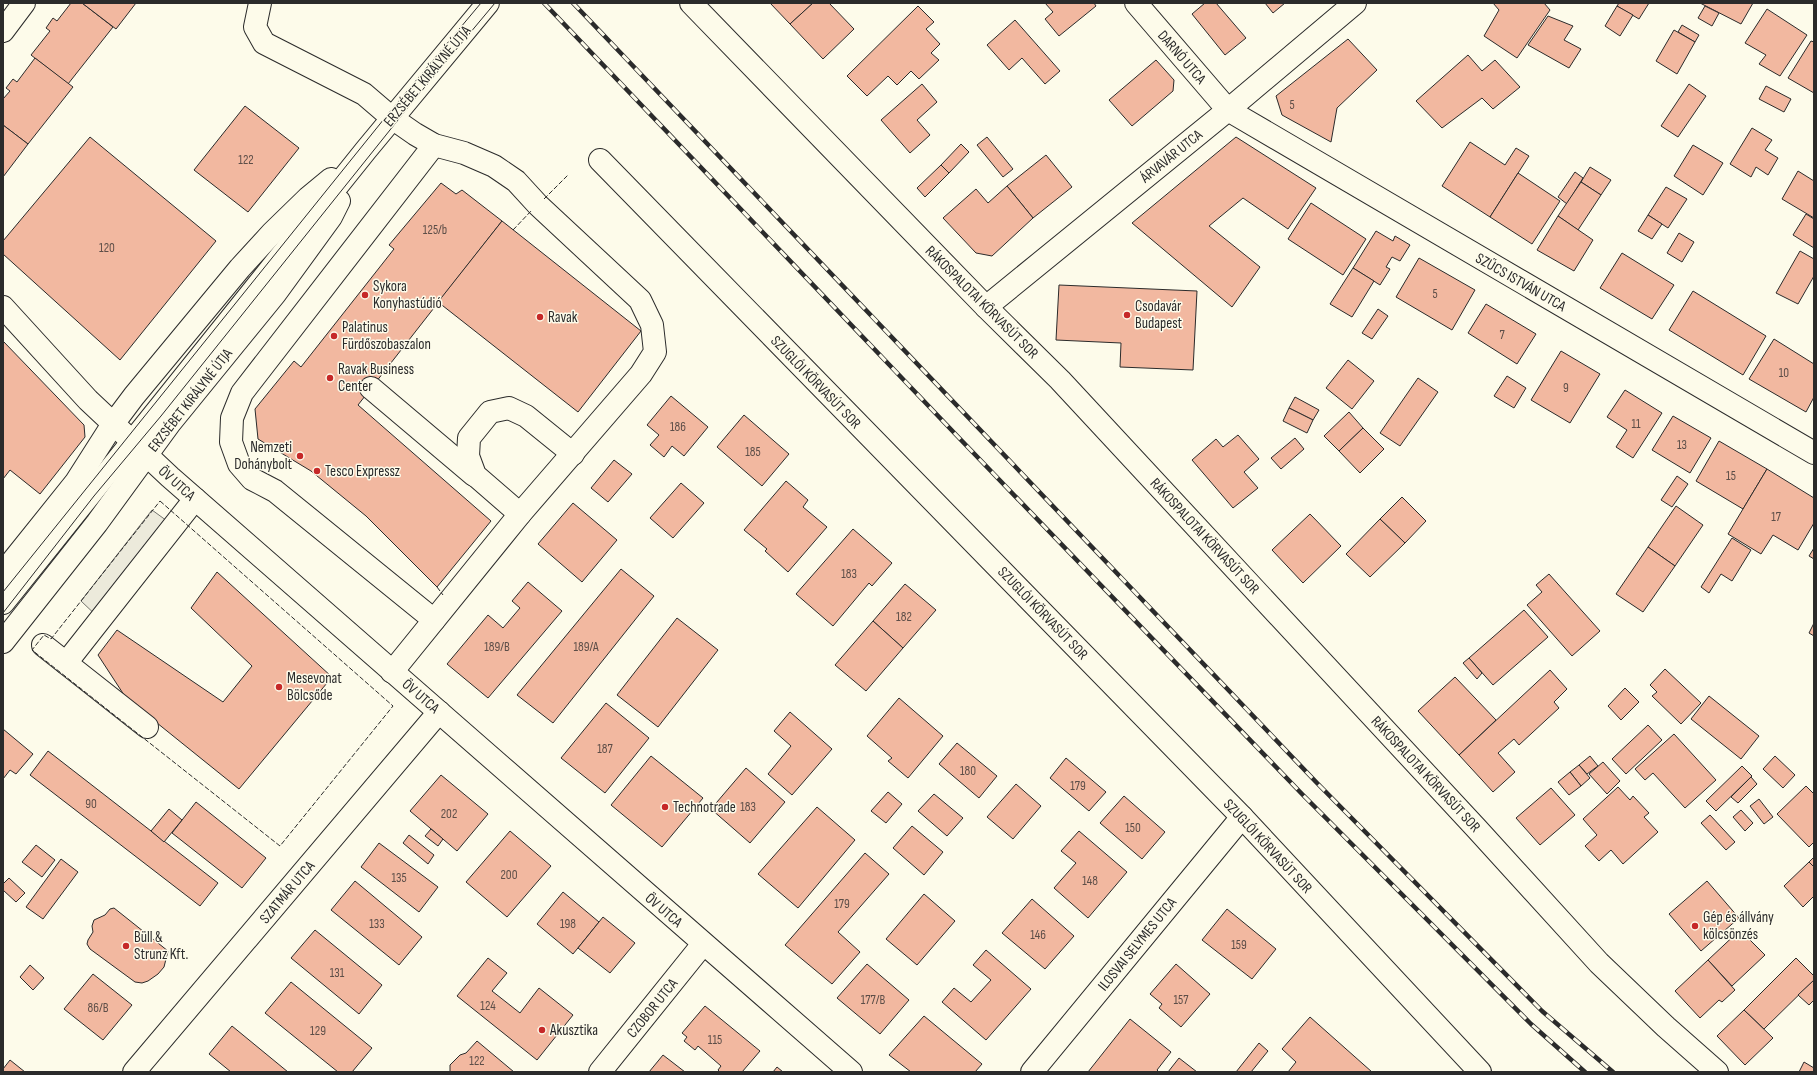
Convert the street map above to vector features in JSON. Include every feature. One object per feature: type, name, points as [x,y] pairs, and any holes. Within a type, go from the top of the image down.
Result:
[{"type":"street","points":[[3,31],[24,3]]},
{"type":"street","points":[[260,3],[255,27],[264,43],[364,94],[392,118],[415,134],[434,144],[464,153],[494,166],[516,182],[538,205],[640,300],[652,325],[655,352],[641,374],[520,514],[392,672]]},
{"type":"street","name":"ERZSÉBET KIRÁLYNÉ ÚTJA","points":[[3,573],[76,482],[134,396],[225,286],[267,238],[308,198],[366,150],[488,3]]},
{"type":"street","name":"RÁKOSPALOTAI KÖRVASÚT SOR","points":[[691,3],[986,307],[1060,380],[1477,829],[1598,963],[1666,1027],[1717,1072]]},
{"type":"street","name":"DARNÓ UTCA","points":[[1136,3],[1228,110]]},
{"type":"street","name":"ÁRVAVÁR UTCA","points":[[986,307],[1228,110],[1355,3]]},
{"type":"street","name":"SZŰCS ISTVÁN UTCA","points":[[1228,110],[1814,453]]},
{"type":"street","points":[[434,144],[242,393],[232,418],[231,442],[239,464],[252,479],[275,491],[434,620]]},
{"type":"street","name":"ERZSÉBET KIRÁLYNÉ ÚTJA","points":[[3,603],[139,449],[170,423],[304,256],[331,217],[366,150]]},
{"type":"street","name":"SZUGLÓI KÖRVASÚT SOR","points":[[600,160],[1242,817],[1480,1072]]},
{"type":"street","name":"ÖV UTCA","points":[[3,307],[88,400],[139,449],[392,672],[851,1072]]},
{"type":"street","points":[[371,388],[520,514]]},
{"type":"street","points":[[475,475],[468,456],[470,438],[490,412],[509,408],[526,416],[573,454]]},
{"type":"street","name":"ERZSÉBET KIRÁLYNÉ ÚTJA","points":[[3,642],[97,523],[139,449]]},
{"type":"street","points":[[66,663],[195,499]]},
{"type":"street","points":[[42,645],[146,727]]},
{"type":"street","name":"SZATMÁR UTCA","points":[[134,1072],[439,712]]},
{"type":"street","name":"ILOSVAI SELYMES UTCA","points":[[1032,1072],[1242,817]]},
{"type":"street","name":"CZOBOR UTCA","points":[[600,1072],[703,944]]},
{"type":"shaded area","points":[[152,510],[174,526],[100,619],[81,601]]},
{"type":"building","points":[[71,3],[82,3],[113,27],[68,84],[31,55],[50,31],[46,28],[53,18],[57,21]]},
{"type":"building","points":[[82,3],[136,3],[116,29]]},
{"type":"building","points":[[770,3],[813,3],[790,24]]},
{"type":"building","points":[[813,3],[829,3],[854,29],[823,59],[790,24]]},
{"type":"building","points":[[1045,3],[1094,3],[1096,6],[1059,36],[1045,19],[1053,12]]},
{"type":"building","points":[[1205,3],[1216,3],[1246,38],[1225,55],[1192,14]]},
{"type":"building","points":[[1265,3],[1285,3],[1273,13]]},
{"type":"building","points":[[1493,3],[1544,3],[1550,10],[1517,58],[1484,36],[1499,10]]},
{"type":"building","points":[[1619,3],[1649,3],[1639,19],[1617,6]]},
{"type":"building","points":[[1700,3],[1753,3],[1741,24]]},
{"type":"building","points":[[918,6],[934,22],[926,29],[940,44],[931,53],[939,60],[919,79],[911,71],[897,85],[888,76],[867,96],[847,76]]},
{"type":"building","points":[[1617,6],[1633,15],[1620,36],[1605,26]]},
{"type":"building","points":[[1705,6],[1719,13],[1712,26],[1698,18]]},
{"type":"building","points":[[1767,9],[1807,35],[1780,76],[1759,64],[1766,55],[1745,43]]},
{"type":"building","points":[[1548,16],[1573,26],[1564,40],[1581,49],[1569,68],[1528,45]]},
{"type":"building","points":[[1015,20],[1060,71],[1045,84],[1022,58],[1009,70],[987,45]]},
{"type":"building","points":[[1682,25],[1699,35],[1695,42],[1678,32]]},
{"type":"building","points":[[1674,30],[1695,42],[1677,74],[1656,61]]},
{"type":"building","points":[[1348,39],[1377,70],[1337,108],[1331,142],[1282,115],[1276,96]]},
{"type":"building","points":[[1811,41],[1814,42],[1814,93],[1788,78]]},
{"type":"building","points":[[1468,55],[1482,71],[1495,60],[1520,87],[1493,109],[1482,98],[1442,128],[1416,101]]},
{"type":"building","points":[[35,58],[73,87],[28,144],[3,125],[3,99],[10,91],[6,88],[13,79],[17,82]]},
{"type":"building","points":[[1156,60],[1174,80],[1173,91],[1132,126],[1109,100]]},
{"type":"building","points":[[922,84],[937,102],[917,120],[930,135],[910,153],[881,120]]},
{"type":"building","points":[[1689,84],[1706,96],[1678,137],[1661,126]]},
{"type":"building","points":[[1766,86],[1791,99],[1784,112],[1759,99]]},
{"type":"building","points":[[245,106],[299,148],[248,212],[194,170]]},
{"type":"building","points":[[3,125],[28,144],[3,177]]},
{"type":"building","points":[[1752,128],[1772,140],[1765,150],[1778,158],[1768,175],[1756,167],[1751,177],[1730,164]]},
{"type":"building","points":[[90,137],[216,241],[120,360],[3,254],[3,241]]},
{"type":"building","points":[[987,137],[1013,169],[1003,177],[977,145]]},
{"type":"building","points":[[1236,137],[1316,188],[1288,229],[1243,198],[1209,226],[1260,267],[1232,307],[1132,223]]},
{"type":"building","points":[[1470,142],[1505,165],[1516,148],[1529,156],[1490,217],[1442,186]]},
{"type":"building","points":[[961,144],[969,152],[949,173],[941,165]]},
{"type":"building","points":[[1693,145],[1723,163],[1703,195],[1674,176]]},
{"type":"building","points":[[1046,155],[1072,187],[1033,218],[1007,186]]},
{"type":"building","points":[[941,165],[949,173],[925,197],[917,188]]},
{"type":"building","points":[[1590,167],[1611,180],[1601,195],[1581,182]]},
{"type":"building","points":[[1798,171],[1814,181],[1814,218],[1782,199]]},
{"type":"building","points":[[1575,172],[1583,178],[1567,204],[1558,197]]},
{"type":"building","points":[[1518,173],[1560,201],[1532,244],[1490,217]]},
{"type":"building","points":[[1581,182],[1601,195],[1578,230],[1558,216]]},
{"type":"building","name":"Ravak Business Center","points":[[441,183],[456,194],[462,190],[502,221],[358,405],[491,521],[437,587],[366,516],[311,471],[258,439],[255,409],[294,361],[301,367],[394,249],[389,245]]},
{"type":"building","points":[[1007,186],[1033,218],[992,256],[976,253],[943,218],[976,189],[988,203]]},
{"type":"building","points":[[1666,187],[1687,199],[1668,228],[1648,215]]},
{"type":"building","points":[[1311,203],[1366,239],[1343,275],[1288,239]]},
{"type":"building","points":[[1806,214],[1814,219],[1814,248],[1793,235]]},
{"type":"building","points":[[1648,215],[1662,224],[1652,239],[1638,231]]},
{"type":"building","points":[[1558,216],[1593,240],[1574,271],[1537,250]]},
{"type":"building","name":"Ravak","points":[[502,221],[641,331],[578,412],[438,302]]},
{"type":"building","points":[[1376,231],[1393,241],[1395,236],[1410,245],[1400,261],[1392,257],[1386,267],[1390,269],[1380,285],[1353,268]]},
{"type":"building","points":[[1679,233],[1694,242],[1682,262],[1667,253]]},
{"type":"building","points":[[1800,251],[1814,259],[1814,276],[1798,304],[1776,293]]},
{"type":"building","points":[[1622,253],[1674,285],[1652,319],[1600,288]]},
{"type":"building","points":[[1419,258],[1475,290],[1452,330],[1396,297]]},
{"type":"building","points":[[1353,268],[1374,281],[1352,317],[1330,304]]},
{"type":"building","name":"Csodavár Budapest","points":[[1059,285],[1197,291],[1193,370],[1120,367],[1121,343],[1056,340]]},
{"type":"building","points":[[1693,291],[1766,336],[1743,375],[1669,330]]},
{"type":"building","points":[[1486,304],[1536,334],[1517,364],[1468,333]]},
{"type":"building","points":[[1378,309],[1388,316],[1372,339],[1362,333]]},
{"type":"building","points":[[1774,339],[1814,364],[1814,397],[1806,412],[1749,379]]},
{"type":"building","points":[[3,341],[84,425],[85,437],[40,494],[10,470],[3,479]]},
{"type":"building","points":[[1561,351],[1600,374],[1570,423],[1531,400]]},
{"type":"building","points":[[1348,360],[1374,381],[1352,409],[1326,388]]},
{"type":"building","points":[[1507,376],[1526,388],[1514,408],[1494,396]]},
{"type":"building","points":[[1418,378],[1438,392],[1400,446],[1380,433]]},
{"type":"building","points":[[1625,390],[1662,413],[1633,458],[1616,447],[1627,430],[1607,417]]},
{"type":"building","points":[[671,396],[708,427],[684,456],[672,446],[664,457],[650,445],[659,435],[647,425]]},
{"type":"building","points":[[1295,397],[1319,410],[1313,420],[1289,408]]},
{"type":"building","points":[[1289,408],[1313,420],[1307,433],[1283,421]]},
{"type":"building","points":[[1349,412],[1363,428],[1339,451],[1324,436]]},
{"type":"building","points":[[744,415],[789,454],[762,486],[717,447]]},
{"type":"building","points":[[1673,416],[1711,438],[1690,473],[1652,450]]},
{"type":"building","points":[[1363,428],[1384,449],[1360,473],[1339,451]]},
{"type":"building","points":[[1238,435],[1259,459],[1244,472],[1258,488],[1233,508],[1192,460],[1216,439],[1223,447]]},
{"type":"building","points":[[1295,438],[1304,449],[1281,469],[1271,458]]},
{"type":"building","points":[[1719,441],[1767,469],[1743,509],[1696,481]]},
{"type":"building","points":[[614,460],[632,474],[608,502],[591,488]]},
{"type":"building","points":[[1767,469],[1814,498],[1814,523],[1798,550],[1773,535],[1761,554],[1728,534]]},
{"type":"building","points":[[1677,476],[1688,484],[1672,507],[1661,500]]},
{"type":"building","points":[[786,481],[808,500],[803,507],[827,527],[788,572],[765,551],[767,549],[744,530]]},
{"type":"building","points":[[681,483],[704,503],[673,538],[650,518]]},
{"type":"building","points":[[1402,497],[1426,521],[1405,543],[1380,519]]},
{"type":"building","points":[[573,503],[617,540],[582,582],[538,544]]},
{"type":"building","points":[[1676,506],[1703,525],[1675,566],[1648,547]]},
{"type":"building","points":[[1310,514],[1341,546],[1303,583],[1272,550]]},
{"type":"building","points":[[1380,519],[1405,543],[1370,577],[1346,554]]},
{"type":"building","points":[[853,529],[892,563],[872,586],[869,583],[833,626],[796,594]]},
{"type":"building","points":[[1732,538],[1751,550],[1732,581],[1721,574],[1709,593],[1701,587]]},
{"type":"building","points":[[1648,547],[1675,566],[1643,612],[1616,594]]},
{"type":"building","points":[[1814,548],[1814,559],[1809,556]]},
{"type":"building","points":[[621,569],[654,596],[553,723],[517,695]]},
{"type":"building","name":"Mesevonat Bölcsőde","points":[[217,572],[332,677],[239,789],[126,698],[98,655],[117,630],[223,702],[252,666],[191,608]]},
{"type":"building","points":[[1549,574],[1600,631],[1572,656],[1527,605],[1542,592],[1536,585]]},
{"type":"building","points":[[528,582],[562,611],[488,698],[447,664],[488,615],[503,628],[520,608],[512,601]]},
{"type":"building","points":[[905,584],[936,610],[903,648],[873,621]]},
{"type":"building","points":[[1524,610],[1548,637],[1493,685],[1469,658]]},
{"type":"building","points":[[677,618],[718,650],[658,727],[617,695]]},
{"type":"building","points":[[873,621],[903,648],[866,691],[835,665]]},
{"type":"building","points":[[1814,623],[1814,636],[1809,633]]},
{"type":"building","points":[[1469,658],[1482,673],[1477,679],[1463,663]]},
{"type":"building","points":[[1665,669],[1701,703],[1681,724],[1652,696],[1657,692],[1650,685]]},
{"type":"building","points":[[1550,670],[1567,689],[1554,702],[1559,708],[1519,745],[1514,739],[1498,753],[1515,772],[1493,792],[1459,755]]},
{"type":"building","points":[[1455,677],[1496,720],[1459,755],[1418,711]]},
{"type":"building","points":[[1625,688],[1639,702],[1621,720],[1608,706]]},
{"type":"building","points":[[1709,696],[1759,736],[1741,759],[1691,719]]},
{"type":"building","points":[[899,698],[943,736],[908,778],[888,761],[892,758],[867,736]]},
{"type":"building","points":[[606,703],[649,738],[605,793],[561,758]]},
{"type":"building","points":[[790,712],[832,749],[792,795],[768,774],[791,746],[774,731]]},
{"type":"building","points":[[1648,725],[1662,740],[1626,774],[1612,759]]},
{"type":"building","points":[[3,729],[33,754],[16,774],[10,770],[3,779]]},
{"type":"building","points":[[1674,734],[1716,780],[1685,808],[1653,773],[1645,780],[1635,769]]},
{"type":"building","points":[[957,743],[997,776],[979,798],[939,764]]},
{"type":"building","points":[[48,751],[218,883],[200,906],[30,775]]},
{"type":"building","points":[[651,756],[703,798],[662,847],[611,805]]},
{"type":"building","points":[[1590,756],[1598,766],[1587,774],[1579,765]]},
{"type":"building","points":[[1775,756],[1795,775],[1783,788],[1763,769]]},
{"type":"building","points":[[1066,758],[1106,792],[1089,811],[1050,778]]},
{"type":"building","points":[[1603,762],[1620,781],[1607,794],[1589,774]]},
{"type":"building","points":[[1579,765],[1590,778],[1581,786],[1570,772]]},
{"type":"building","points":[[1742,766],[1752,776],[1716,811],[1706,801]]},
{"type":"building","points":[[746,768],[785,802],[750,843],[711,809]]},
{"type":"building","points":[[1570,772],[1581,786],[1569,795],[1558,782]]},
{"type":"building","points":[[441,775],[488,814],[457,851],[410,811]]},
{"type":"building","points":[[1751,777],[1757,784],[1738,803],[1731,797]]},
{"type":"building","points":[[1016,784],[1041,806],[1013,839],[987,817]]},
{"type":"building","points":[[1806,786],[1814,794],[1814,842],[1809,847],[1777,814]]},
{"type":"building","points":[[1618,787],[1630,800],[1633,796],[1649,813],[1644,817],[1658,832],[1623,864],[1611,850],[1599,861],[1585,846],[1597,835],[1583,819]]},
{"type":"building","points":[[1551,788],[1575,815],[1540,845],[1516,818]]},
{"type":"building","points":[[888,792],[902,804],[886,823],[871,811]]},
{"type":"building","points":[[934,794],[963,818],[947,836],[918,811]]},
{"type":"building","points":[[1124,796],[1165,832],[1142,859],[1100,823]]},
{"type":"building","points":[[1759,799],[1773,817],[1764,824],[1750,806]]},
{"type":"building","points":[[196,802],[266,858],[242,888],[172,833]]},
{"type":"building","points":[[817,807],[855,840],[798,908],[758,874]]},
{"type":"building","points":[[169,809],[182,820],[164,842],[151,831]]},
{"type":"building","points":[[1741,810],[1753,823],[1745,831],[1733,817]]},
{"type":"building","points":[[1710,815],[1735,842],[1726,850],[1701,823]]},
{"type":"building","points":[[912,826],[943,852],[924,875],[893,848]]},
{"type":"building","points":[[431,829],[443,839],[438,846],[425,836]]},
{"type":"building","points":[[510,831],[551,866],[507,917],[466,882]]},
{"type":"building","points":[[1079,831],[1127,872],[1088,918],[1054,888],[1076,863],[1061,851]]},
{"type":"building","points":[[409,835],[434,855],[428,864],[403,843]]},
{"type":"building","points":[[379,843],[438,887],[419,912],[361,867]]},
{"type":"building","points":[[36,845],[55,860],[42,877],[22,862]]},
{"type":"building","points":[[865,853],[889,874],[838,932],[860,952],[832,984],[785,945]]},
{"type":"building","points":[[1814,857],[1814,867],[1809,862]]},
{"type":"building","points":[[61,859],[78,872],[43,919],[26,907]]},
{"type":"building","points":[[1809,862],[1814,867],[1814,896],[1803,907],[1784,886]]},
{"type":"building","points":[[9,878],[25,893],[16,902],[3,890],[3,884]]},
{"type":"building","points":[[355,881],[422,937],[399,965],[331,910]]},
{"type":"building","points":[[1707,881],[1739,918],[1701,951],[1669,914]]},
{"type":"building","points":[[563,892],[599,922],[573,954],[537,924]]},
{"type":"building","points":[[924,894],[955,921],[917,965],[886,939]]},
{"type":"building","points":[[1032,899],[1074,936],[1045,969],[1002,933]]},
{"type":"building","name":"Büll & Strunz Kft.","points":[[114,908],[168,951],[164,967],[158,974],[148,981],[142,983],[135,982],[90,949],[87,944],[93,932],[92,926],[94,920],[105,915],[110,909]]},
{"type":"building","points":[[1227,909],[1276,949],[1252,979],[1202,940]]},
{"type":"building","points":[[603,917],[635,943],[610,973],[578,948]]},
{"type":"building","points":[[315,930],[382,985],[359,1014],[291,958]]},
{"type":"building","points":[[1740,930],[1765,955],[1732,986],[1708,960]]},
{"type":"building","points":[[986,950],[1031,989],[986,1040],[942,1002],[954,988],[971,1002],[991,980],[973,965]]},
{"type":"building","points":[[488,958],[507,973],[492,991],[520,1013],[539,988],[573,1015],[537,1060],[457,996]]},
{"type":"building","points":[[1796,958],[1814,976],[1814,980],[1764,1029],[1744,1010]]},
{"type":"building","points":[[1708,960],[1735,990],[1722,1002],[1719,1000],[1700,1018],[1675,991]]},
{"type":"building","points":[[867,964],[909,1000],[880,1034],[837,998]]},
{"type":"building","points":[[1176,964],[1210,994],[1181,1027],[1159,1008],[1162,1004],[1150,994]]},
{"type":"building","points":[[30,965],[44,978],[33,990],[20,977]]},
{"type":"building","points":[[93,974],[132,1005],[103,1040],[64,1009]]},
{"type":"building","points":[[1814,980],[1814,1000],[1809,1005],[1798,995]]},
{"type":"building","points":[[291,982],[372,1048],[352,1072],[338,1072],[265,1013]]},
{"type":"building","points":[[705,1006],[760,1051],[742,1072],[720,1072],[718,1070],[721,1066],[698,1046],[695,1050],[684,1041],[687,1037],[682,1033]]},
{"type":"building","points":[[1744,1010],[1773,1038],[1745,1065],[1717,1036]]},
{"type":"building","points":[[924,1016],[982,1064],[975,1072],[911,1072],[889,1055]]},
{"type":"building","points":[[1310,1017],[1372,1072],[1288,1072],[1296,1062],[1282,1049]]},
{"type":"building","points":[[1130,1019],[1171,1052],[1157,1070],[1159,1072],[1088,1072]]},
{"type":"building","points":[[232,1026],[288,1072],[231,1072],[209,1054]]},
{"type":"building","points":[[477,1041],[514,1072],[450,1072],[450,1065],[460,1055],[466,1053]]},
{"type":"building","points":[[1259,1043],[1268,1051],[1251,1072],[1236,1072]]},
{"type":"building","points":[[663,1055],[685,1072],[649,1072]]},
{"type":"building","points":[[1179,1058],[1197,1072],[1168,1072]]},
{"type":"building","points":[[10,1060],[25,1072],[3,1072],[3,1069]]},
{"type":"building","points":[[1804,1062],[1814,1068],[1814,1072],[1799,1072]]},
{"type":"building","points":[[777,1067],[783,1072],[773,1072]]},
{"type":"tram line","points":[[3,592],[388,114],[481,3]]},
{"type":"tram line","points":[[3,613],[94,496],[161,416],[414,100],[495,3]]},
{"type":"railway","points":[[544,3],[962,441],[1302,794],[1531,1024],[1585,1072]]},
{"type":"railway","points":[[573,3],[1317,783],[1542,1011],[1613,1072]]},
{"type":"fence","points":[[544,199],[568,175]]},
{"type":"fence","points":[[513,230],[532,210]]},
{"type":"fence","points":[[160,501],[393,706],[280,846],[32,650],[44,635],[51,639],[160,501]]},
{"type":"fence","points":[[437,587],[443,595]]},
{"type":"place","name":"Sykora Konyhastúdió","points":[[365,295]]},
{"type":"place","name":"Csodavár Budapest","points":[[1127,315]]},
{"type":"place","name":"Ravak","points":[[540,317]]},
{"type":"place","name":"Palatinus Fürdőszobaszalon","points":[[334,336]]},
{"type":"place","name":"Ravak Business Center","points":[[330,378]]},
{"type":"place","name":"Nemzeti Dohánybolt","points":[[300,456]]},
{"type":"place","name":"Tesco Expressz","points":[[317,471]]},
{"type":"place","name":"Mesevonat Bölcsőde","points":[[279,687]]},
{"type":"place","name":"Technotrade","points":[[665,807]]},
{"type":"place","name":"Gép és állvány kölcsönzés","points":[[1695,926]]},
{"type":"place","name":"Büll & Strunz Kft.","points":[[126,946]]},
{"type":"place","name":"Akusztika","points":[[542,1030]]}]
